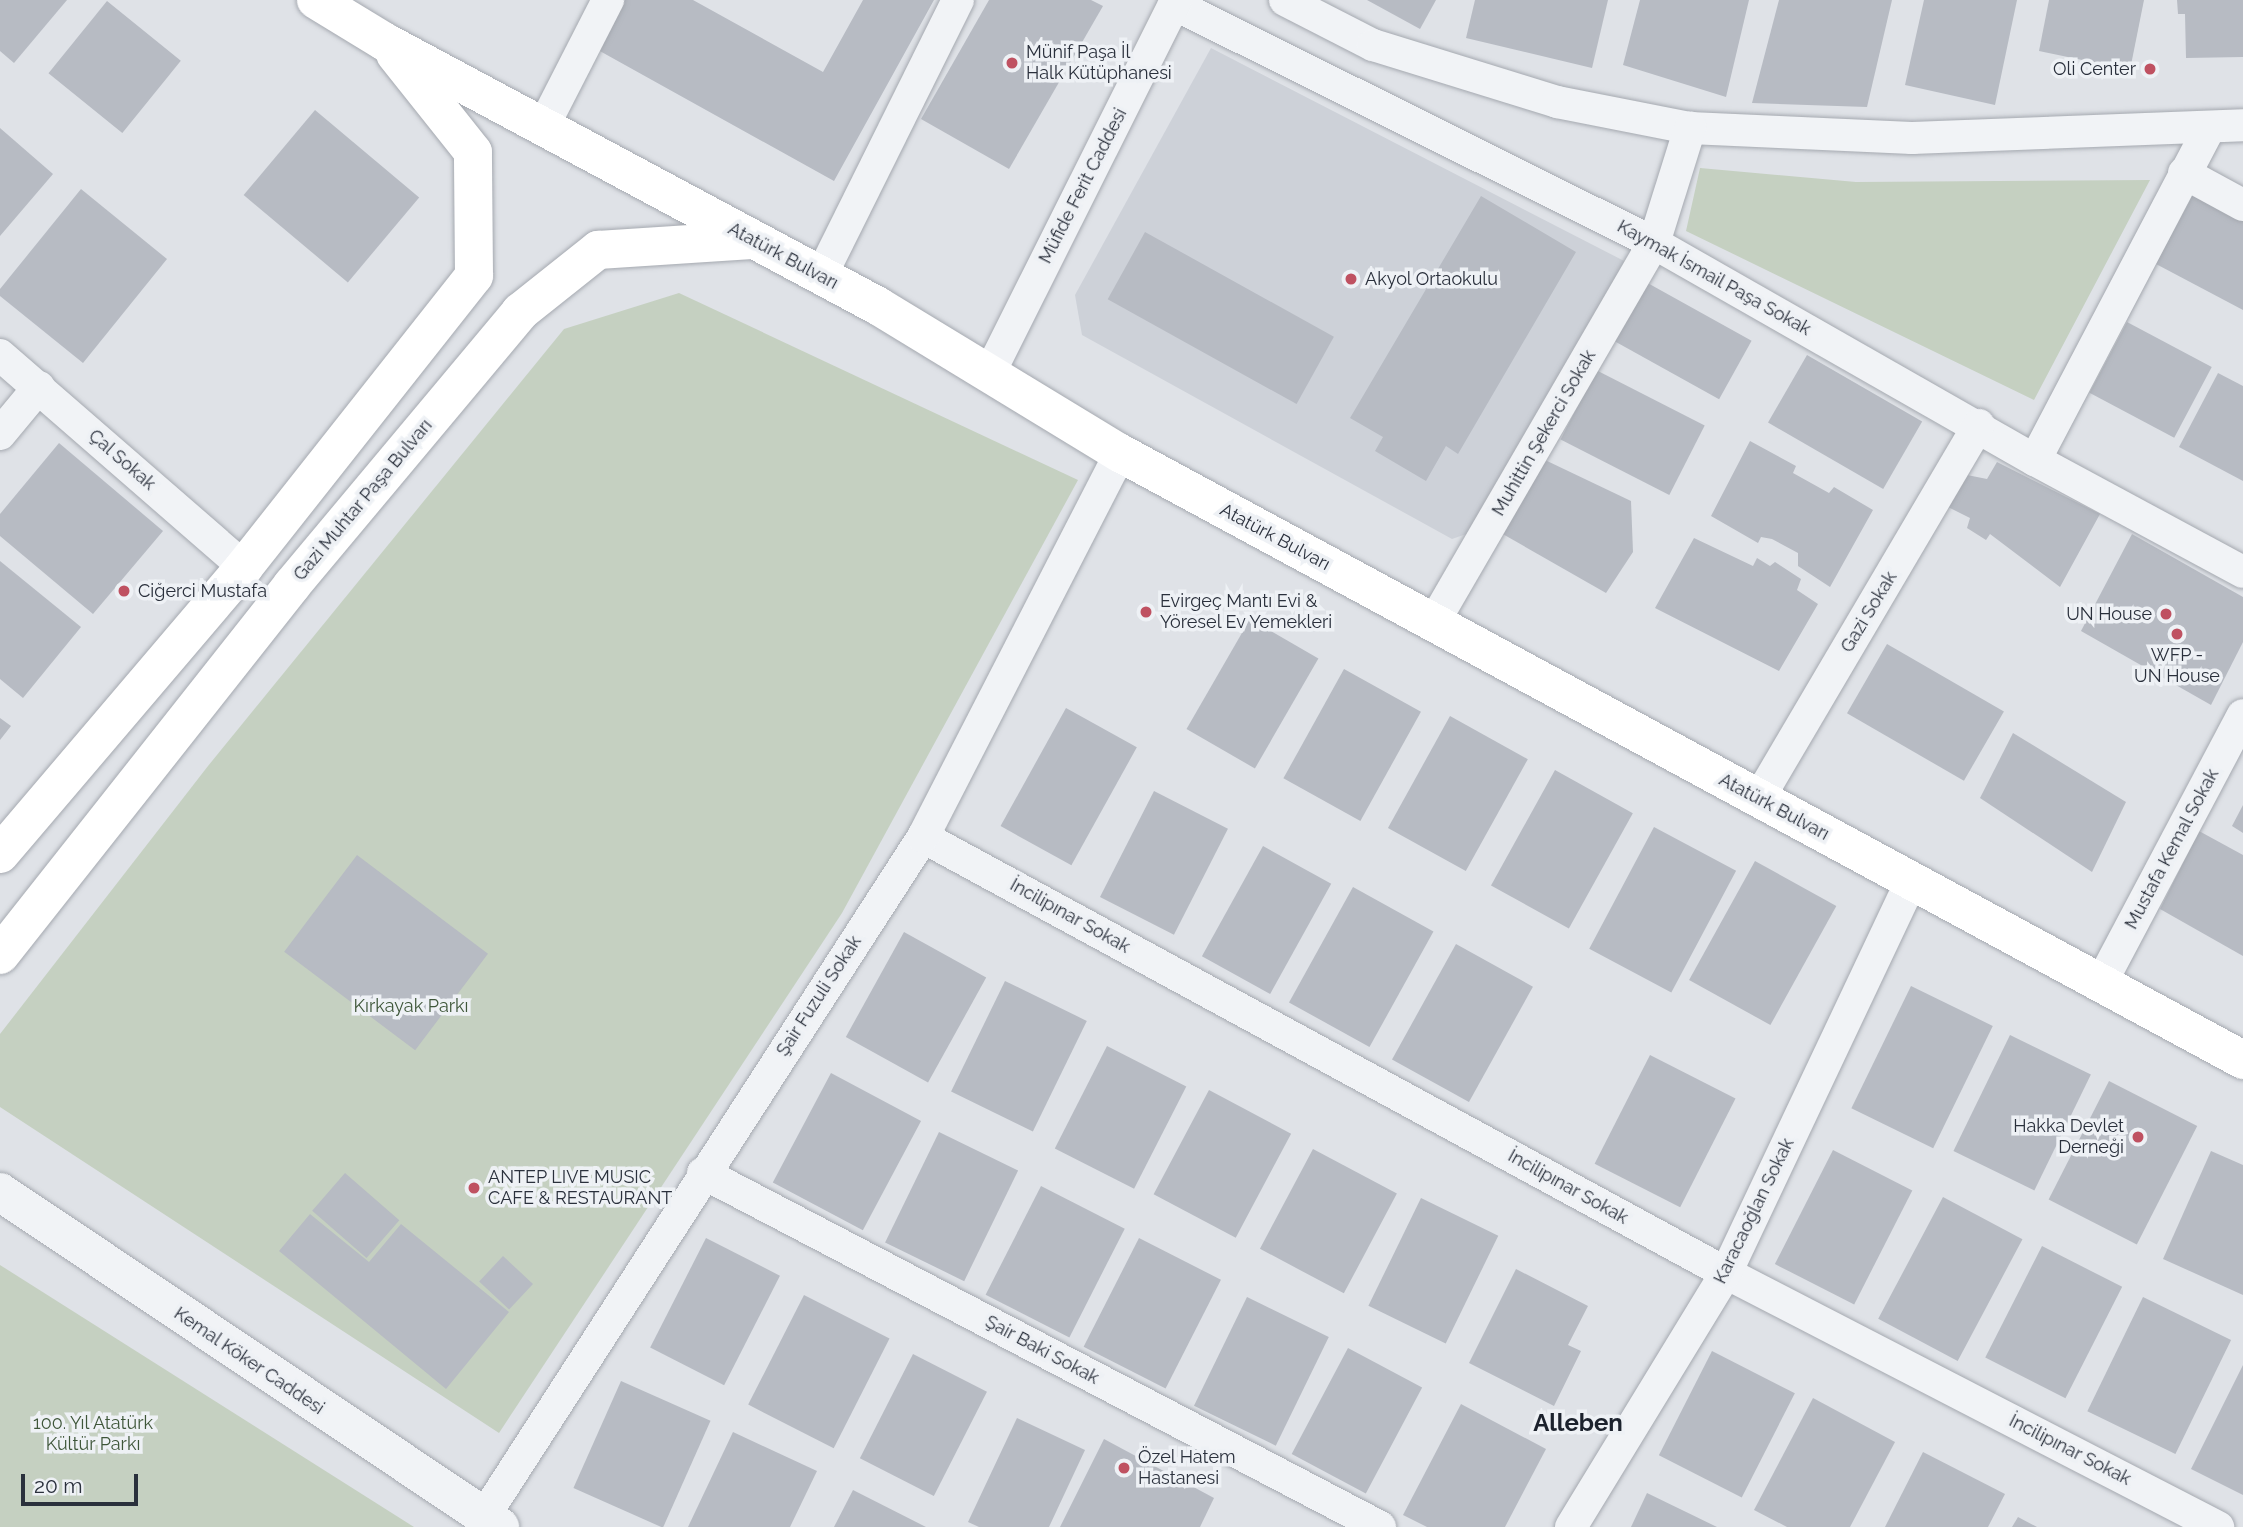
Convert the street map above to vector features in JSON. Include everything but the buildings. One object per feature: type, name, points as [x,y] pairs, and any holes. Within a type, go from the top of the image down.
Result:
[{"type":"main road","name":"Atatürk Bulvarı","points":[[316,0],[385,42],[821,276],[990,372],[1120,453],[2243,1060]]},
{"type":"main road","points":[[0,854],[244,567],[474,276],[473,152],[385,42]]},
{"type":"main road","name":"Gazi Muhtar Paşa Bulvarı","points":[[0,955],[292,585],[520,312],[598,250],[752,240]]},
{"type":"street","points":[[543,127],[608,0]]},
{"type":"street","points":[[821,276],[958,0]]},
{"type":"street","points":[[1284,0],[1386,50],[1558,102],[1690,128],[1912,138],[2243,125]]},
{"type":"street","name":"Kaymak İsmail Paşa Sokak","points":[[1175,2],[1654,243],[1979,425],[2035,460],[2243,572]]},
{"type":"street","name":"Müfide Ferit Caddesi","points":[[990,372],[1175,2]]},
{"type":"street","name":"Muhittin Şekerci Sokak","points":[[1434,622],[1654,243],[1690,128]]},
{"type":"street","points":[[2035,460],[2183,173],[2209,128]]},
{"type":"street","points":[[2183,173],[2243,205]]},
{"type":"street","name":"Çal Sokak","points":[[0,355],[244,567]]},
{"type":"street","points":[[0,434],[39,387]]},
{"type":"street","name":"Gazi Sokak","points":[[1759,798],[1979,425]]},
{"type":"street","name":"Şair Fuzuli Sokak","points":[[492,1523],[703,1174],[923,836],[1120,453]]},
{"type":"street","name":"Mustafa Kemal Sokak","points":[[2101,984],[2243,715]]},
{"type":"street","name":"İncilipınar Sokak","points":[[923,836],[1726,1273],[2218,1527]]},
{"type":"street","name":"Karacaoğlan Sokak","points":[[1571,1527],[1726,1273],[1912,881]]},
{"type":"street","name":"Şair Baki Sokak","points":[[703,1174],[1380,1527]]},
{"type":"street","name":"Kemal Köker Caddesi","points":[[0,1192],[492,1523]]},
{"type":"shaded area","name":"Akyol Ortaokulu","points":[[1211,48],[1628,263],[1472,532],[1452,539],[1082,335],[1075,295]]},
{"type":"green space","points":[[1700,168],[1856,182],[2150,180],[2034,400],[1686,231]]},
{"type":"green space","name":"Kırkayak Parkı","points":[[679,293],[1078,480],[842,913],[499,1433],[0,1107],[0,1034],[208,766],[564,329]]},
{"type":"green space","name":"100. Yıl Atatürk Kültür Parkı","points":[[0,1265],[414,1527],[0,1527]]},
{"type":"place","name":"Münif Paşa İl Halk Kütüphanesi","points":[[1012,63]]},
{"type":"place","name":"Oli Center","points":[[2150,69]]},
{"type":"place","name":"Akyol Ortaokulu","points":[[1351,279]]},
{"type":"place","name":"Ciğerci Mustafa","points":[[124,591]]},
{"type":"place","name":"Evirgeç Mantı Evi & Yöresel Ev Yemekleri","points":[[1146,612]]},
{"type":"place","name":"UN House","points":[[2166,614]]},
{"type":"place","name":"WFP - UN House","points":[[2177,634]]},
{"type":"place","name":"Hakka Devlet Derneği","points":[[2138,1137]]},
{"type":"place","name":"ANTEP LIVE MUSIC CAFE & RESTAURANT","points":[[474,1188]]},
{"type":"place","name":"Özel Hatem Hastanesi","points":[[1124,1468]]},
{"type":"district","name":"Alleben","points":[[1578,1423]]}]
